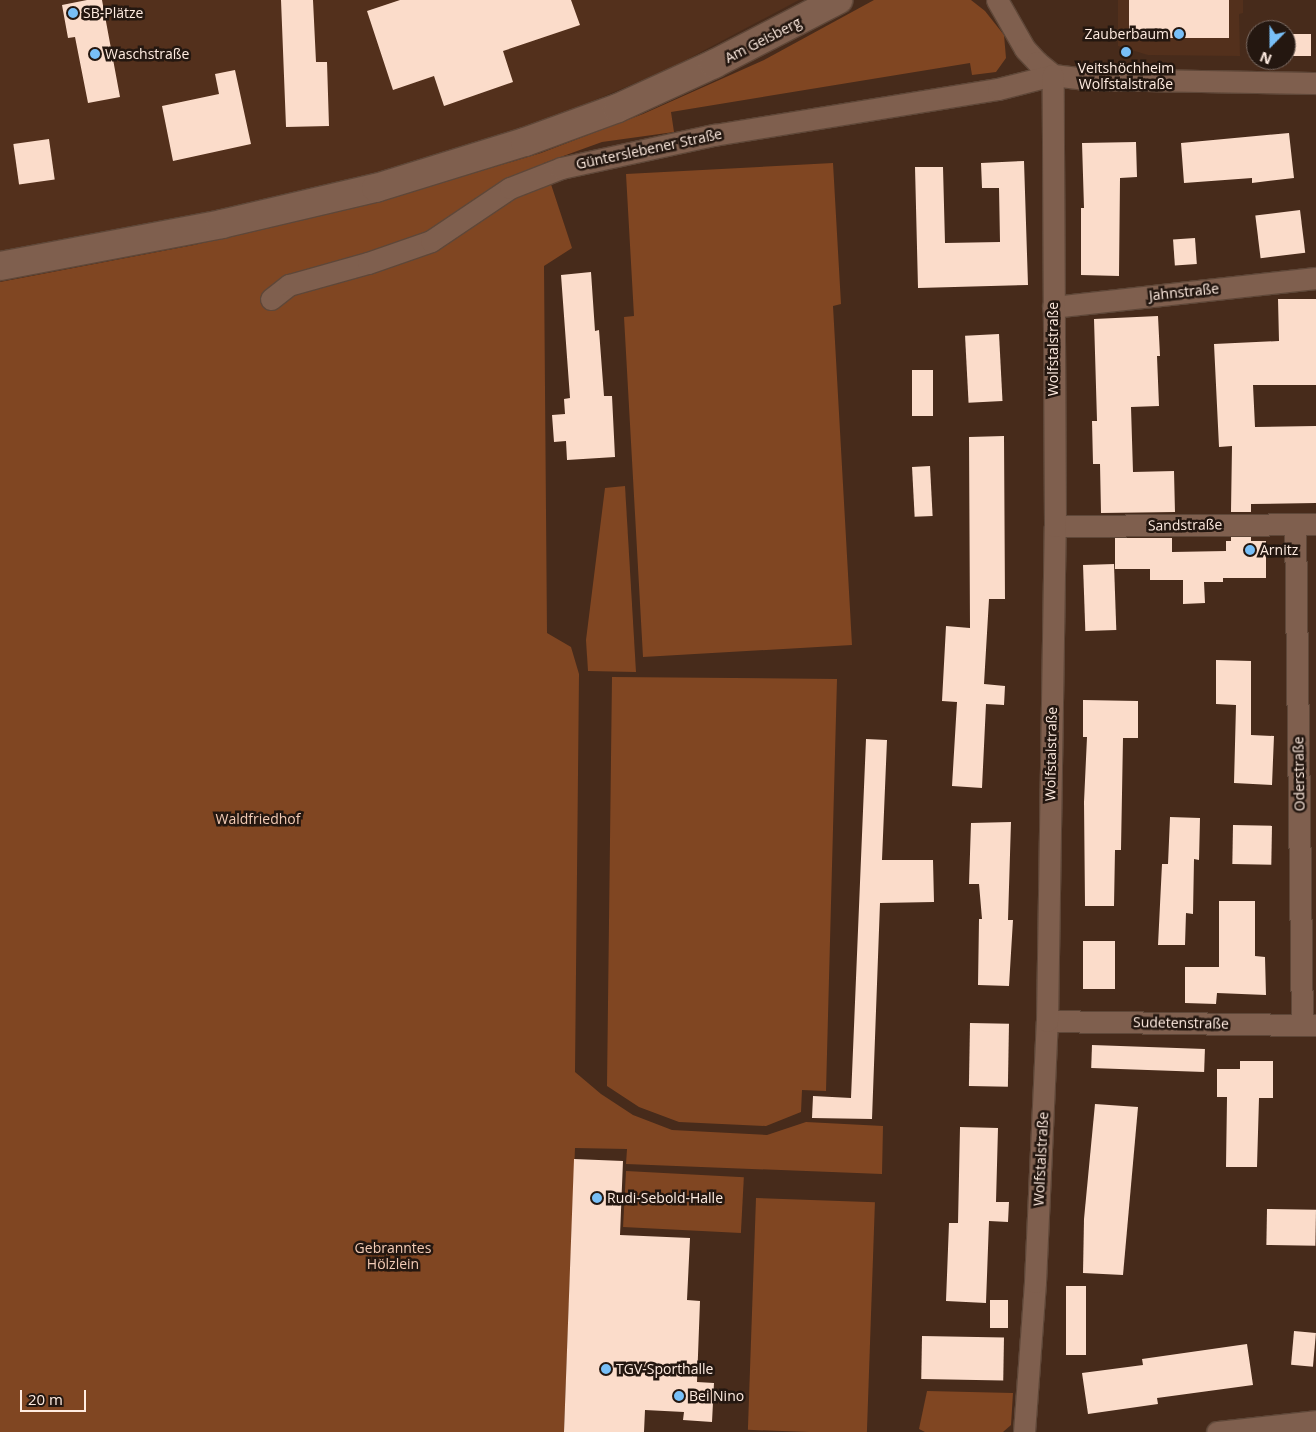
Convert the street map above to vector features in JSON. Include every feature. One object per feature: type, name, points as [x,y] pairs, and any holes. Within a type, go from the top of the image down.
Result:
[{"type":"street","name":"Am Geisberg","points":[[0,266],[222,224],[376,188],[525,142],[618,108],[714,64],[838,0]]},
{"type":"street","points":[[997,0],[1025,49],[1053,75]]},
{"type":"street","name":"Günterslebener Straße","points":[[271,299],[289,285],[368,263],[431,241],[510,188],[561,168],[714,135],[998,89],[1053,75],[1086,79],[1316,83]]},
{"type":"street","name":"Wolfstalstraße","points":[[1024,1432],[1035,1282],[1047,1021],[1055,526],[1053,75]]},
{"type":"street","name":"Jahnstraße","points":[[1053,307],[1316,278]]},
{"type":"street","name":"Sandstraße","points":[[1055,526],[1306,524]]},
{"type":"street","name":"Oderstraße","points":[[1306,524],[1309,1025]]},
{"type":"street","name":"Sudetenstraße","points":[[1047,1021],[1309,1025]]},
{"type":"street","points":[[1218,1432],[1316,1422]]},
{"type":"shaded area","points":[[0,0],[799,0],[671,68],[531,127],[365,178],[210,212],[0,252]]},
{"type":"shaded area","name":"Zauberbaum","points":[[1118,0],[1243,0],[1243,13],[1239,14],[1240,56],[1148,55],[1118,46]]},
{"type":"green space","points":[[874,0],[971,0],[985,11],[1004,35],[1006,58],[996,72],[972,75],[970,63],[671,112],[674,132],[602,142],[544,163],[572,248],[544,266],[547,633],[571,647],[579,674],[575,1072],[601,1094],[633,1115],[672,1130],[767,1135],[806,1122],[883,1126],[882,1174],[626,1164],[627,1149],[575,1148],[564,1432],[0,1432],[0,282],[194,245],[374,203],[541,153],[643,114],[764,60]]},
{"type":"green space","points":[[833,163],[841,304],[833,306],[852,645],[643,657],[624,317],[634,316],[626,174]]},
{"type":"green space","points":[[625,486],[636,672],[588,671],[586,640],[605,488]]},
{"type":"green space","points":[[612,677],[837,679],[826,1091],[802,1090],[801,1112],[766,1126],[679,1122],[639,1107],[607,1086]]},
{"type":"green space","points":[[626,1171],[744,1177],[741,1233],[623,1227]]},
{"type":"green space","points":[[756,1198],[875,1202],[867,1432],[748,1430]]},
{"type":"green space","points":[[927,1391],[1013,1393],[1011,1425],[1003,1432],[925,1432],[919,1429]]},
{"type":"building","name":"Waschstraße","points":[[87,0],[102,0],[120,97],[88,103],[75,37],[68,38],[62,5]]},
{"type":"building","points":[[281,0],[313,0],[316,62],[327,62],[329,126],[286,127]]},
{"type":"building","points":[[400,0],[571,0],[580,25],[503,51],[513,82],[444,106],[434,76],[393,90],[367,11]]},
{"type":"building","points":[[1129,0],[1229,0],[1229,38],[1129,38]]},
{"type":"building","points":[[1296,34],[1311,34],[1311,56],[1296,56]]},
{"type":"building","points":[[235,70],[251,144],[173,161],[162,106],[219,94],[215,74]]},
{"type":"building","points":[[1289,133],[1294,178],[1252,183],[1252,178],[1184,183],[1181,143]]},
{"type":"building","points":[[49,139],[55,180],[19,185],[13,144]]},
{"type":"building","points":[[1136,142],[1137,177],[1120,178],[1119,276],[1081,275],[1081,208],[1084,208],[1082,143]]},
{"type":"building","points":[[1024,161],[1028,285],[918,288],[915,167],[943,167],[945,243],[1000,242],[999,188],[982,188],[981,163]]},
{"type":"building","points":[[1300,210],[1305,253],[1261,258],[1255,215]]},
{"type":"building","points":[[1195,238],[1197,264],[1175,265],[1173,240]]},
{"type":"building","points":[[591,272],[595,331],[599,330],[604,396],[612,396],[615,457],[567,460],[566,441],[554,442],[552,415],[565,414],[564,399],[570,398],[561,275]]},
{"type":"building","points":[[1278,299],[1316,299],[1316,385],[1253,385],[1255,427],[1316,426],[1316,503],[1251,504],[1251,512],[1231,512],[1232,446],[1219,447],[1214,344],[1279,341]]},
{"type":"building","points":[[1158,316],[1160,356],[1157,356],[1159,406],[1131,407],[1133,472],[1174,471],[1175,512],[1101,513],[1100,464],[1093,464],[1092,421],[1097,421],[1094,319]]},
{"type":"building","points":[[999,334],[1003,401],[969,403],[965,336]]},
{"type":"building","points":[[912,370],[933,370],[933,416],[912,416]]},
{"type":"building","points":[[1004,436],[1005,599],[989,599],[984,684],[1005,686],[1004,705],[986,704],[982,788],[952,786],[957,702],[942,701],[946,626],[970,628],[969,437]]},
{"type":"building","points":[[930,466],[933,516],[915,517],[912,467]]},
{"type":"building","points":[[1231,537],[1251,537],[1251,541],[1266,541],[1266,578],[1223,578],[1223,582],[1204,582],[1205,603],[1183,604],[1183,580],[1150,580],[1150,569],[1115,569],[1115,538],[1172,538],[1172,552],[1226,551],[1226,541],[1231,541]]},
{"type":"building","points":[[1114,564],[1116,630],[1085,631],[1083,565]]},
{"type":"building","points":[[1216,660],[1251,661],[1251,735],[1274,736],[1272,785],[1234,783],[1236,705],[1216,704]]},
{"type":"building","points":[[1083,700],[1138,701],[1138,738],[1123,738],[1121,850],[1115,850],[1114,906],[1085,906],[1084,802],[1087,737],[1083,737]]},
{"type":"building","points":[[866,739],[887,740],[882,860],[933,860],[934,902],[880,903],[872,1119],[812,1118],[813,1096],[851,1098]]},
{"type":"building","points":[[1170,817],[1200,818],[1199,860],[1194,859],[1193,914],[1186,913],[1185,945],[1158,945],[1162,864],[1168,864]]},
{"type":"building","points":[[1011,822],[1008,920],[1013,920],[1009,986],[978,985],[979,919],[982,919],[979,884],[969,884],[971,823]]},
{"type":"building","points":[[1233,825],[1272,826],[1271,865],[1232,864]]},
{"type":"building","points":[[1219,901],[1255,901],[1255,956],[1265,957],[1266,995],[1217,993],[1216,1004],[1185,1003],[1185,967],[1219,967]]},
{"type":"building","points":[[1083,941],[1115,941],[1115,989],[1083,989]]},
{"type":"building","points":[[970,1023],[1009,1024],[1008,1087],[969,1086]]},
{"type":"building","points":[[1092,1045],[1205,1049],[1204,1072],[1091,1068]]},
{"type":"building","points":[[1240,1061],[1273,1061],[1273,1098],[1259,1098],[1257,1167],[1226,1167],[1227,1097],[1217,1097],[1217,1069],[1240,1069]]},
{"type":"building","points":[[1095,1104],[1138,1107],[1123,1275],[1083,1273],[1084,1219]]},
{"type":"building","points":[[960,1127],[998,1128],[996,1202],[1009,1202],[1008,1222],[989,1221],[986,1303],[946,1301],[949,1223],[958,1223]]},
{"type":"building","points":[[574,1159],[623,1161],[620,1235],[690,1238],[687,1300],[700,1301],[697,1382],[714,1383],[712,1422],[683,1420],[684,1412],[645,1410],[644,1432],[564,1432]]},
{"type":"building","points":[[1267,1209],[1316,1210],[1315,1246],[1266,1245]]},
{"type":"building","points":[[1066,1286],[1086,1286],[1086,1355],[1066,1355]]},
{"type":"building","points":[[990,1300],[1008,1300],[1008,1328],[990,1328]]},
{"type":"building","points":[[1294,1331],[1316,1333],[1313,1367],[1291,1365]]},
{"type":"building","points":[[922,1336],[1004,1337],[1003,1380],[921,1379]]},
{"type":"building","points":[[1247,1344],[1253,1385],[1157,1398],[1158,1404],[1088,1414],[1082,1373],[1143,1365],[1142,1359]]},
{"type":"place","name":"SB-Plätze","points":[[73,13]]},
{"type":"place","name":"Zauberbaum","points":[[1179,34]]},
{"type":"place","name":"Veitshöchheim Wolfstalstraße","points":[[1126,52]]},
{"type":"place","name":"Waschstraße","points":[[95,54]]},
{"type":"place","name":"Arnitz","points":[[1250,550]]},
{"type":"place","name":"Rudi-Sebold-Halle","points":[[597,1198]]},
{"type":"place","name":"TGV-Sporthalle","points":[[606,1369]]},
{"type":"place","name":"Bei Nino","points":[[679,1396]]},
{"type":"park label","name":"Waldfriedhof","points":[[258,819]]},
{"type":"park label","name":"Gebranntes Hölzlein","points":[[393,1256]]}]
